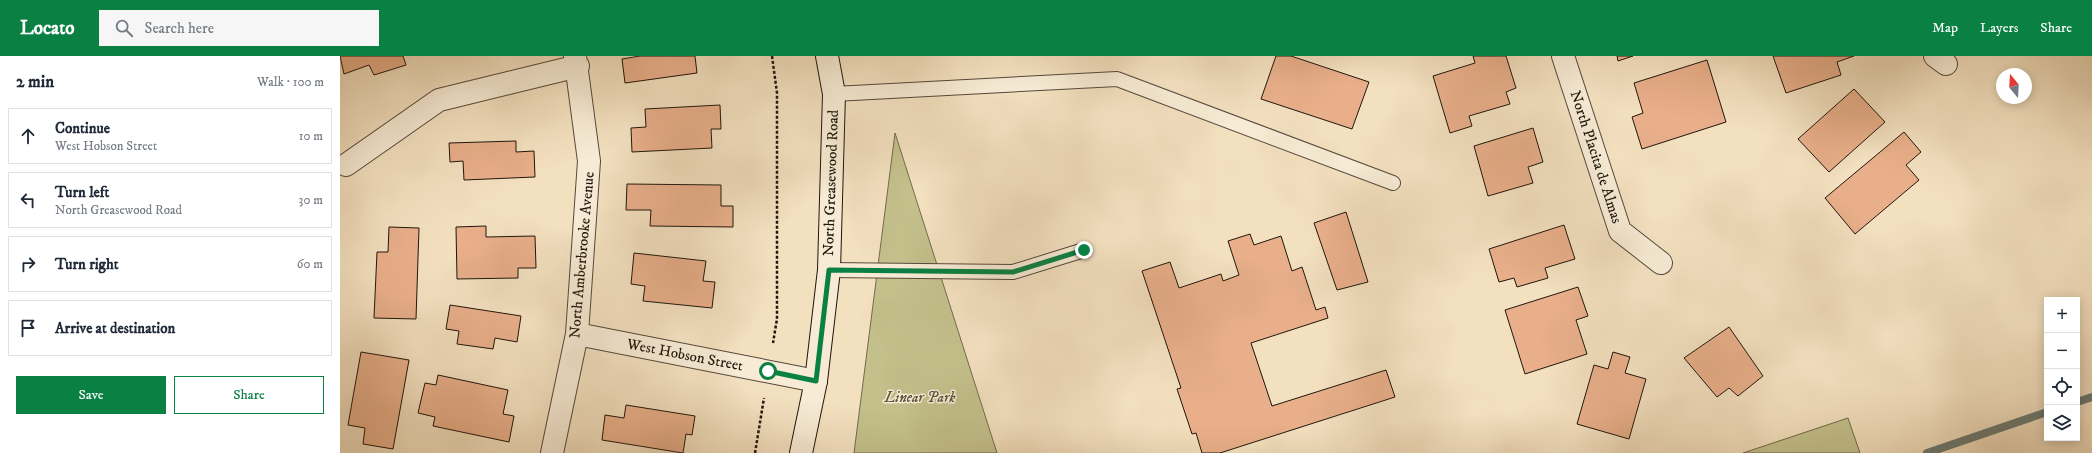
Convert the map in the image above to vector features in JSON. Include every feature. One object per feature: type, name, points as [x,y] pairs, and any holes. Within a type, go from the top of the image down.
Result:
[{"type":"street","name":"North Greasewood Road","points":[[801,453],[816,381],[829,270],[834,94],[828,56]]},
{"type":"street","name":"North Placita de Almas","points":[[1563,56],[1620,232],[1661,263]]},
{"type":"street","points":[[346,165],[439,100],[577,61]]},
{"type":"street","name":"North Amberbrooke Avenue","points":[[552,453],[577,334],[589,161],[577,61]]},
{"type":"street","name":"West Hobson Street","points":[[577,334],[816,381]]},
{"type":"lane","points":[[834,94],[1117,79],[1393,183]]},
{"type":"lane","points":[[829,270],[1013,272],[1084,250]]},
{"type":"path","points":[[772,56],[777,92],[778,319],[773,343]]},
{"type":"path","points":[[755,453],[764,398]]},
{"type":"green space","name":"Linear Park","points":[[895,133],[997,453],[854,453]]},
{"type":"green space","points":[[1848,418],[1860,453],[1743,453]]},
{"type":"building","points":[[340,56],[403,56],[406,65],[374,75],[369,65],[344,74]]},
{"type":"building","points":[[640,56],[695,56],[697,73],[625,83],[622,59]]},
{"type":"building","points":[[1276,56],[1291,56],[1369,82],[1352,129],[1261,99]]},
{"type":"building","points":[[1473,56],[1506,56],[1516,88],[1506,92],[1510,104],[1469,116],[1472,126],[1450,133],[1433,76],[1475,63]]},
{"type":"building","points":[[1617,56],[1633,56],[1618,61]]},
{"type":"building","points":[[1773,56],[1854,56],[1837,62],[1841,75],[1786,93]]},
{"type":"building","points":[[1707,60],[1726,122],[1642,149],[1632,117],[1643,113],[1634,83]]},
{"type":"building","points":[[1854,89],[1885,122],[1829,172],[1798,139]]},
{"type":"building","points":[[720,105],[721,129],[711,129],[712,148],[632,152],[631,128],[646,127],[645,109]]},
{"type":"building","points":[[1533,128],[1543,162],[1528,167],[1533,183],[1488,196],[1474,146]]},
{"type":"building","points":[[1904,132],[1921,152],[1906,165],[1919,180],[1855,234],[1825,198]]},
{"type":"building","points":[[516,141],[516,152],[534,151],[535,177],[464,180],[463,161],[450,162],[449,143]]},
{"type":"building","points":[[627,184],[721,185],[721,206],[733,206],[733,227],[650,226],[651,210],[626,210]]},
{"type":"building","points":[[1346,212],[1368,282],[1337,290],[1314,223]]},
{"type":"building","points":[[1564,225],[1575,259],[1545,268],[1548,278],[1517,287],[1514,278],[1499,282],[1489,249]]},
{"type":"building","points":[[486,226],[486,237],[535,236],[536,268],[518,268],[518,278],[457,279],[456,227]]},
{"type":"building","points":[[389,227],[419,228],[416,319],[374,318],[377,252],[388,252]]},
{"type":"building","points":[[1250,234],[1254,245],[1281,236],[1292,271],[1302,267],[1316,310],[1325,307],[1328,318],[1251,343],[1272,406],[1386,370],[1395,397],[1220,453],[1202,453],[1196,433],[1192,434],[1177,389],[1181,388],[1142,271],[1170,262],[1179,288],[1221,274],[1223,281],[1239,275],[1228,241]]},
{"type":"building","points":[[634,253],[706,261],[703,281],[715,282],[712,308],[643,301],[645,286],[631,284]]},
{"type":"building","points":[[1578,287],[1588,316],[1576,320],[1587,354],[1525,374],[1505,310]]},
{"type":"building","points":[[450,305],[521,316],[517,342],[495,338],[493,349],[457,344],[459,331],[446,329]]},
{"type":"building","points":[[1729,327],[1763,376],[1738,396],[1729,388],[1717,397],[1684,358]]},
{"type":"building","points":[[361,352],[409,360],[393,449],[363,444],[365,428],[348,425]]},
{"type":"building","points":[[1613,352],[1630,357],[1625,373],[1646,379],[1629,439],[1577,424],[1594,365],[1608,369]]},
{"type":"building","points":[[438,375],[508,390],[503,414],[514,416],[509,442],[433,426],[435,417],[418,413],[425,383],[436,385]]},
{"type":"building","points":[[626,405],[695,416],[692,435],[686,434],[683,453],[602,440],[605,415],[624,418]]},
{"type":"waterway","points":[[2080,401],[2092,397]]},
{"type":"waterway","points":[[1927,453],[2044,413]]},
{"type":"route","points":[[768,371],[816,381],[829,270],[1013,272],[1084,250]]}]
